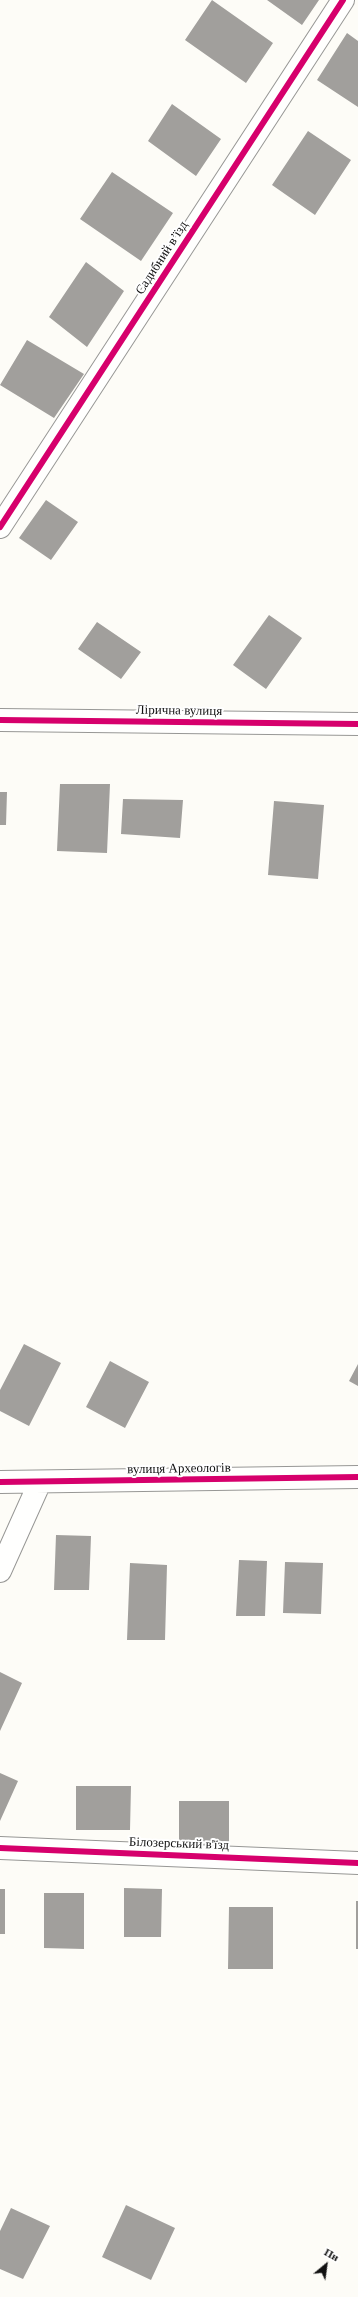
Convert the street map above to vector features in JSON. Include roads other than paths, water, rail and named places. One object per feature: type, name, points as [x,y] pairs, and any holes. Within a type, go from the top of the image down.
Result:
[{"type":"street","name":"Садибний в’їзд","points":[[0,527],[343,0]]},
{"type":"street","name":"Лірична вулиця","points":[[0,720],[358,724]]},
{"type":"street","name":"вулиця Археологів","points":[[0,1482],[358,1477]]},
{"type":"street","points":[[0,1571],[40,1482]]},
{"type":"street","name":"Білозерський в'їзд","points":[[0,1848],[358,1863]]}]
